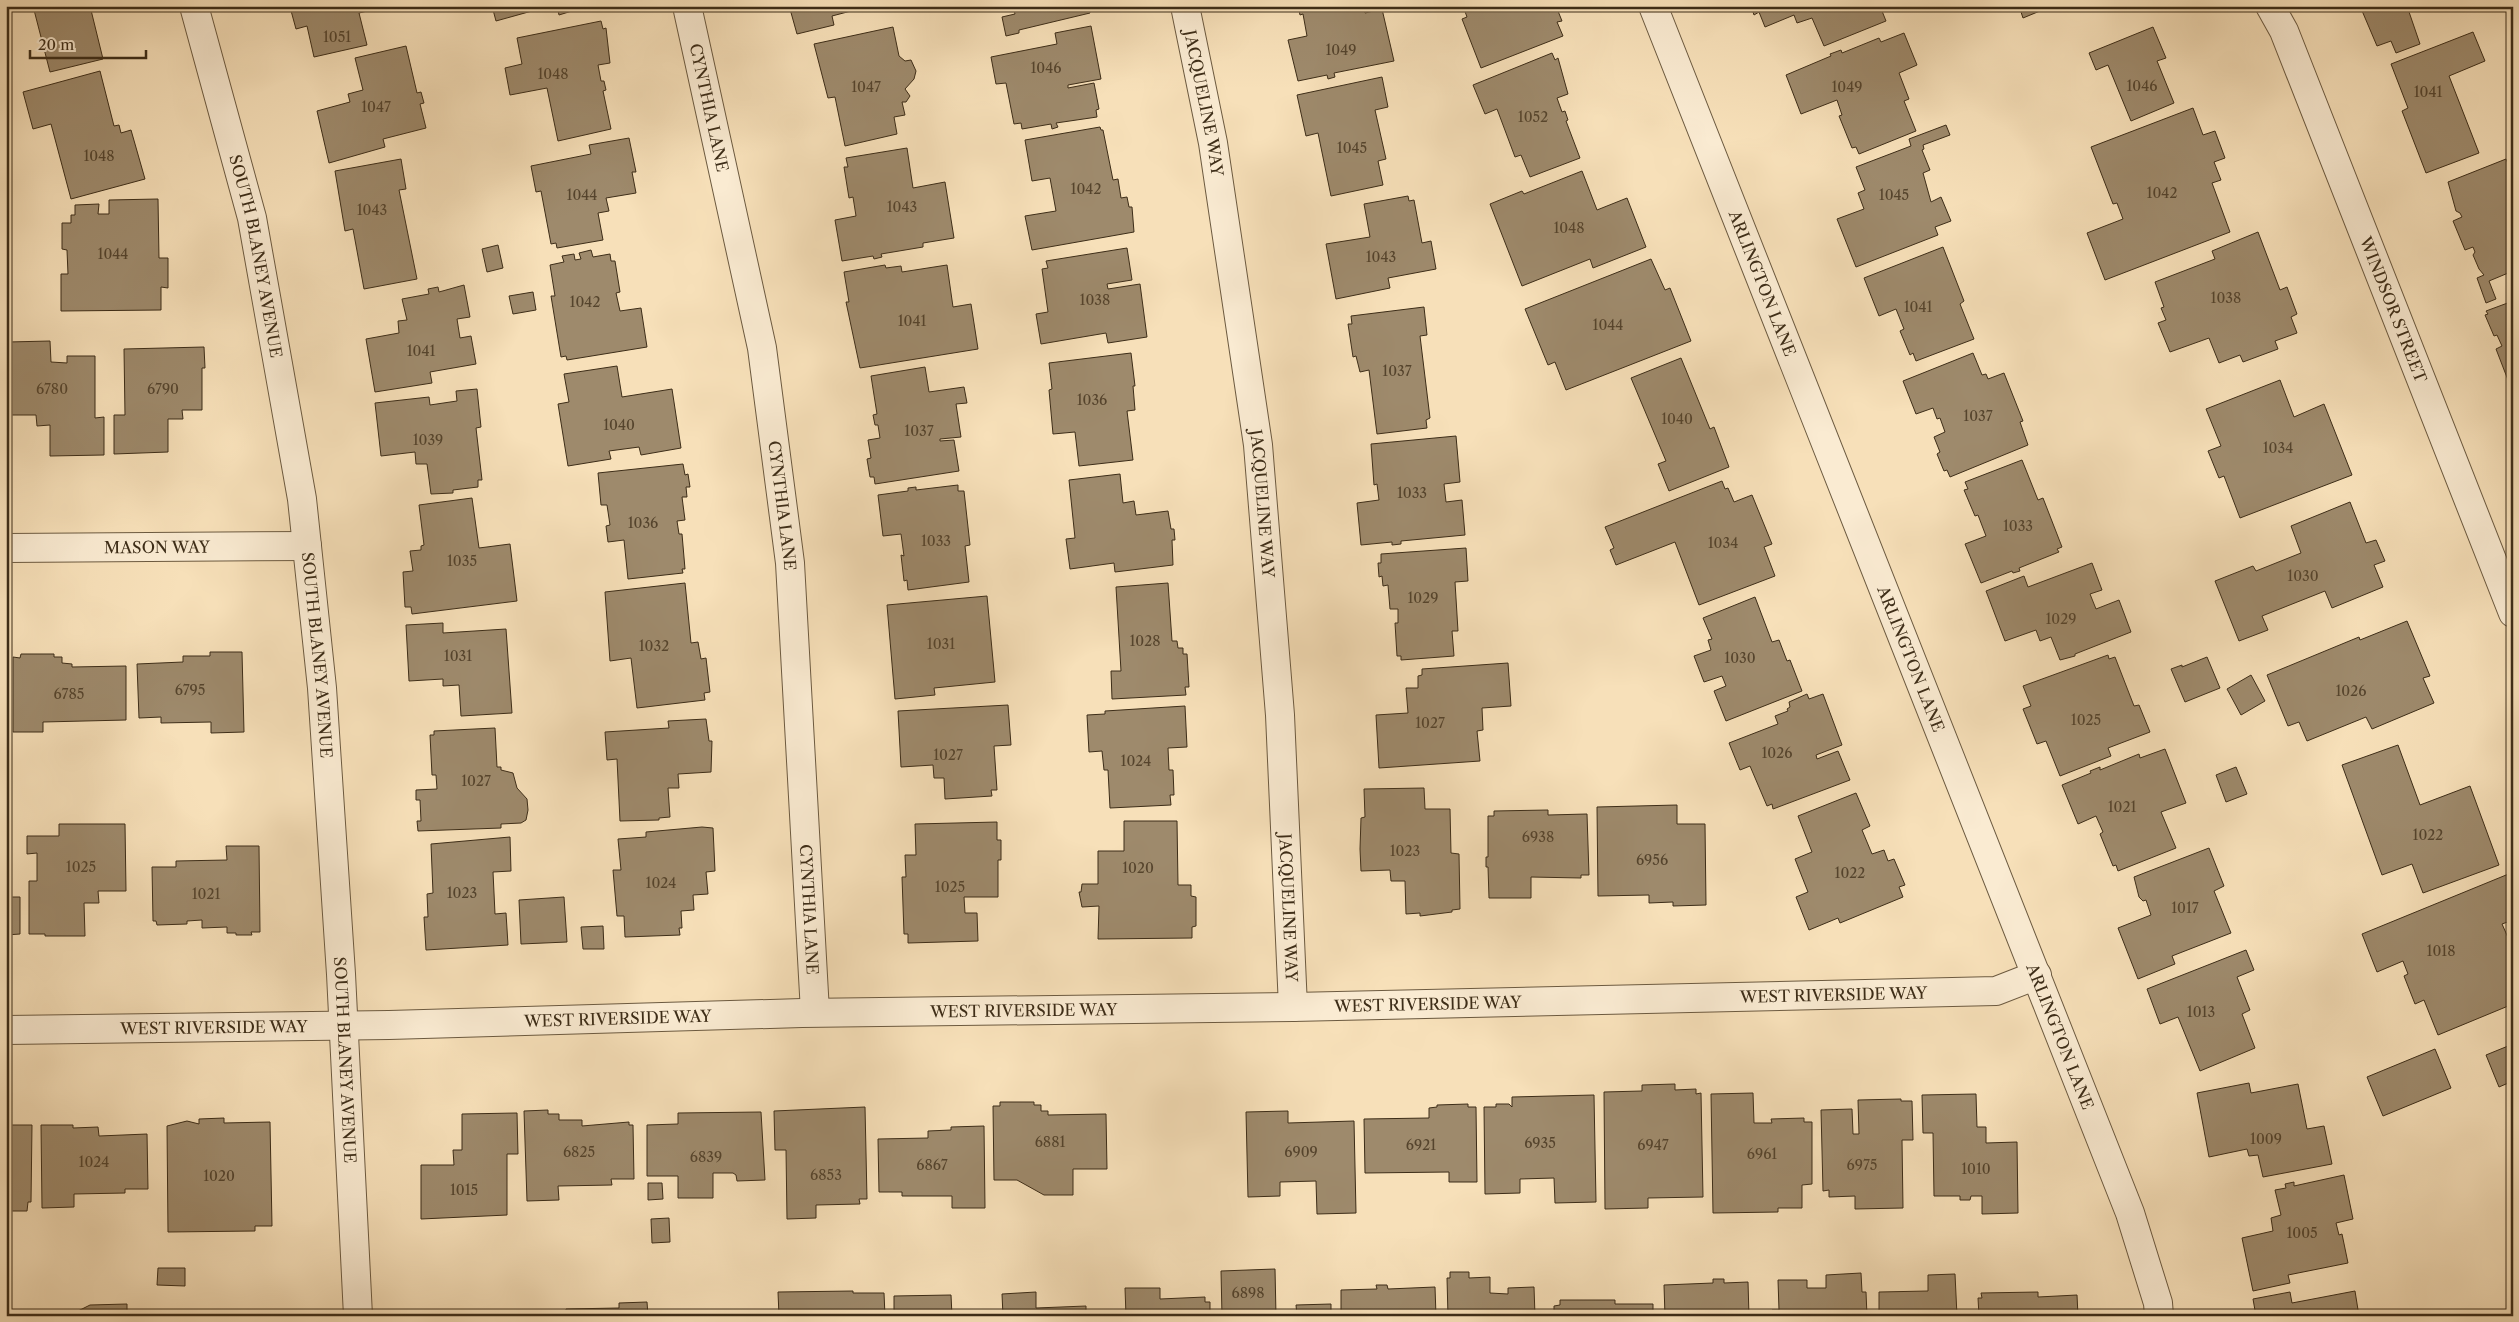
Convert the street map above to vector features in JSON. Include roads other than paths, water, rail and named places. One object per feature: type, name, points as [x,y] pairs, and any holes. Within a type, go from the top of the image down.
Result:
[{"type":"street","name":"SOUTH BLANEY AVENUE","points":[[194,6],[252,218],[302,499],[323,698],[344,1026],[358,1316]]},
{"type":"street","name":"CYNTHIA LANE","points":[[687,6],[762,348],[790,563],[815,1012]]},
{"type":"street","name":"JACQUELINE WAY","points":[[1185,6],[1213,143],[1258,445],[1280,715],[1293,1007]]},
{"type":"street","name":"ARLINGTON LANE","points":[[1653,6],[2130,1213],[2158,1302],[2159,1316]]},
{"type":"street","name":"WINDSOR STREET","points":[[2270,6],[2284,31],[2513,613]]},
{"type":"street","name":"MASON WAY","points":[[6,548],[307,546]]},
{"type":"street","name":"WEST RIVERSIDE WAY","points":[[6,1030],[344,1026],[815,1012],[1293,1007],[1996,992],[2037,975]]}]
